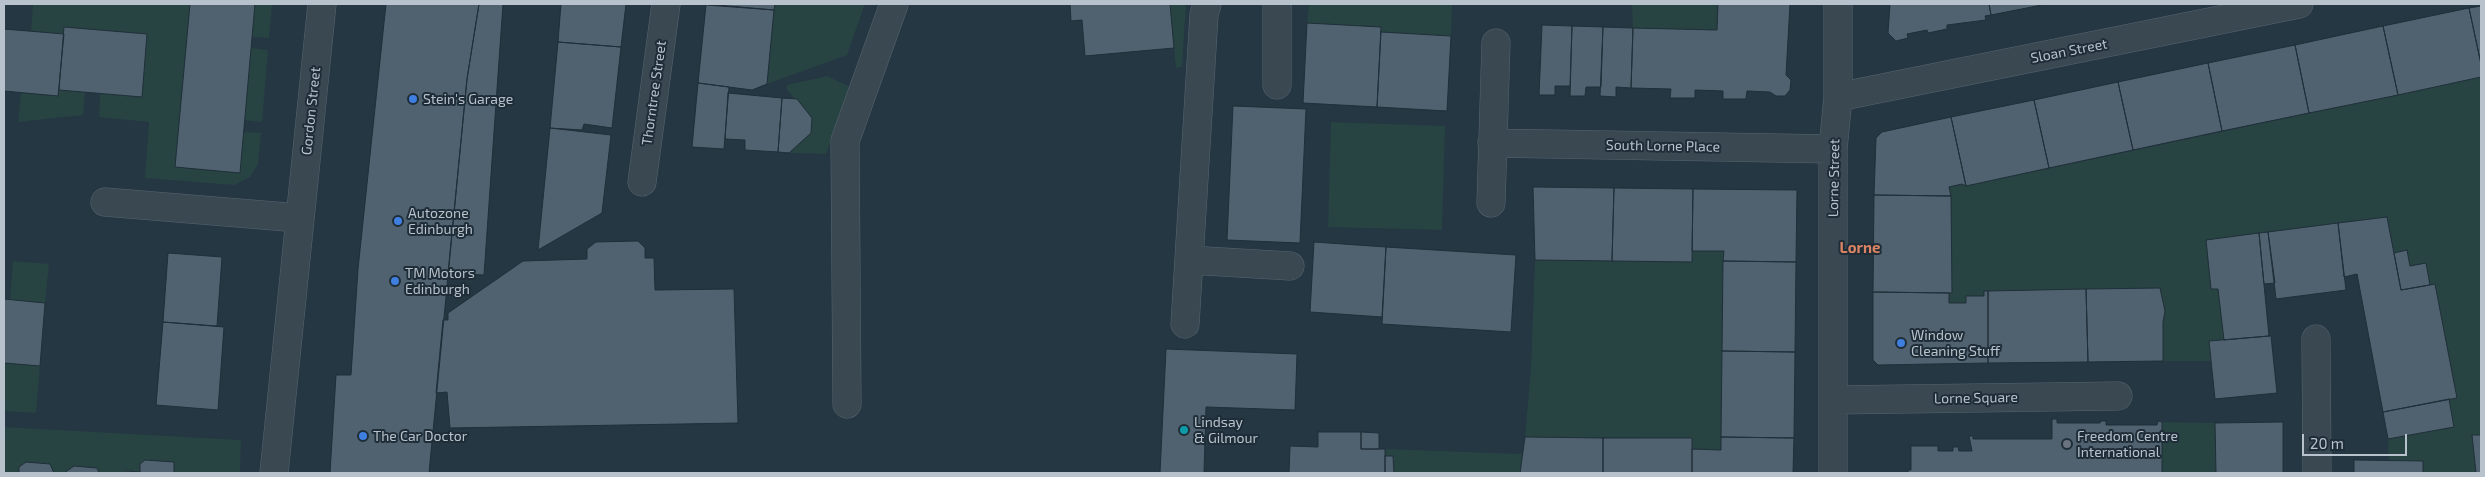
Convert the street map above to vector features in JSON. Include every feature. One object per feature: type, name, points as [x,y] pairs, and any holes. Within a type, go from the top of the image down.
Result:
[{"type":"street","name":"Gordon Street","points":[[274,473],[278,415],[322,4]]},
{"type":"street","name":"Thorntree Street","points":[[642,182],[666,4]]},
{"type":"street","points":[[847,404],[845,141],[894,4]]},
{"type":"street","points":[[1186,324],[1204,15],[1207,4]]},
{"type":"street","points":[[1277,4],[1277,86]]},
{"type":"street","name":"Lorne Street","points":[[1833,473],[1833,149],[1838,97],[1838,4]]},
{"type":"street","name":"Sloan Street","points":[[1838,97],[2299,4]]},
{"type":"street","points":[[1492,203],[1496,43]]},
{"type":"street","name":"South Lorne Place","points":[[1492,143],[1833,149]]},
{"type":"street","points":[[105,202],[299,218]]},
{"type":"street","points":[[1189,260],[1290,266]]},
{"type":"street","points":[[2316,339],[2317,473]]},
{"type":"street","name":"Lorne Square","points":[[1834,400],[2118,396]]},
{"type":"green space","points":[[33,4],[190,4],[175,167],[239,173],[243,132],[261,133],[258,164],[250,177],[234,185],[145,178],[149,122],[99,117],[100,93],[142,96],[147,34],[64,27],[64,34],[31,31]]},
{"type":"green space","points":[[254,4],[272,4],[269,38],[252,37]]},
{"type":"green space","points":[[775,4],[865,4],[847,55],[767,84]]},
{"type":"green space","points":[[1170,4],[1186,4],[1182,67],[1176,68]]},
{"type":"green space","points":[[1309,4],[1452,4],[1451,36],[1381,32],[1381,27],[1307,23]]},
{"type":"green space","points":[[1632,4],[1718,4],[1717,30],[1633,28]]},
{"type":"green space","points":[[251,48],[268,50],[262,122],[244,120]]},
{"type":"green space","points":[[827,76],[850,87],[826,154],[789,153],[811,133],[812,118],[787,90],[787,85]]},
{"type":"green space","points":[[2481,77],[2481,435],[2473,436],[2476,473],[2423,473],[2422,461],[2389,461],[2388,439],[2454,427],[2449,399],[2457,398],[2435,284],[2430,285],[2426,263],[2410,266],[2407,250],[2394,253],[2387,217],[2206,240],[2211,289],[2218,289],[2224,340],[2211,361],[2163,361],[2163,322],[2165,311],[2160,288],[1985,291],[1984,296],[1966,296],[1966,303],[1949,303],[1949,293],[1952,292],[1951,196],[1949,187],[1962,184],[1966,186]]},
{"type":"green space","points":[[59,90],[85,92],[83,115],[18,122],[21,93],[58,96]]},
{"type":"green space","points":[[1331,122],[1445,126],[1442,230],[1328,227]]},
{"type":"green space","points":[[1692,251],[1724,251],[1721,450],[1692,449],[1692,438],[1525,437],[1531,368],[1535,260],[1691,262]]},
{"type":"green space","points":[[13,261],[49,264],[45,303],[10,300]]},
{"type":"green space","points":[[4,363],[40,366],[36,413],[4,411]]},
{"type":"green space","points":[[2162,422],[2215,423],[2216,473],[2162,473]]},
{"type":"green space","points":[[4,427],[241,440],[240,473],[174,473],[174,462],[147,460],[140,464],[140,472],[99,473],[97,468],[74,466],[64,473],[54,473],[50,464],[26,462],[19,467],[19,473],[4,473]]},
{"type":"green space","points":[[1385,449],[1522,454],[1520,473],[1394,473],[1393,456],[1385,456]]},
{"type":"building","points":[[190,4],[255,4],[240,173],[175,167]]},
{"type":"building","points":[[386,4],[479,4],[467,79],[429,473],[330,473],[336,375],[351,375],[358,269]]},
{"type":"building","points":[[479,4],[503,4],[484,275],[448,273],[467,79]]},
{"type":"building","points":[[561,4],[626,4],[621,47],[558,42]]},
{"type":"building","points":[[706,4],[775,4],[774,10]]},
{"type":"building","points":[[1070,4],[1170,4],[1174,48],[1085,56],[1082,20],[1071,21]]},
{"type":"building","points":[[1718,4],[1790,4],[1786,75],[1791,80],[1790,90],[1785,96],[1776,96],[1770,92],[1747,91],[1746,99],[1723,99],[1723,91],[1695,90],[1695,98],[1670,98],[1671,89],[1631,88],[1633,28],[1717,30]]},
{"type":"building","points":[[1890,4],[1989,4],[1991,15],[1985,16],[1986,20],[1947,25],[1947,29],[1928,33],[1927,30],[1907,34],[1908,38],[1896,41],[1888,33]]},
{"type":"building","points":[[1989,4],[2047,4],[1991,15]]},
{"type":"building","points":[[706,5],[774,10],[767,84],[752,90],[698,83]]},
{"type":"building","points":[[2481,6],[2481,64],[2469,8]]},
{"type":"building","points":[[2469,8],[2481,64],[2481,77],[2398,95],[2383,26]]},
{"type":"building","points":[[1307,23],[1381,27],[1377,107],[1303,103]]},
{"type":"building","points":[[1542,25],[1572,26],[1570,86],[1555,86],[1555,95],[1539,95]]},
{"type":"building","points":[[1572,26],[1603,27],[1601,87],[1586,87],[1585,96],[1570,96]]},
{"type":"building","points":[[2383,26],[2398,95],[2309,113],[2295,45]]},
{"type":"building","points":[[64,27],[147,34],[142,97],[59,90]]},
{"type":"building","points":[[1603,27],[1633,28],[1631,88],[1616,87],[1616,97],[1600,96]]},
{"type":"building","points":[[4,29],[64,34],[58,96],[4,91]]},
{"type":"building","points":[[1381,32],[1451,36],[1447,111],[1377,107]]},
{"type":"building","points":[[558,42],[621,47],[612,128],[584,124],[582,130],[550,128]]},
{"type":"building","points":[[2295,45],[2309,113],[2222,131],[2208,63]]},
{"type":"building","points":[[2208,63],[2222,131],[2133,150],[2118,82]]},
{"type":"building","points":[[2118,82],[2133,150],[2049,168],[2034,100]]},
{"type":"building","points":[[698,83],[729,87],[724,149],[692,147]]},
{"type":"building","points":[[728,93],[782,98],[778,152],[745,150],[745,140],[725,139]]},
{"type":"building","points":[[782,98],[797,99],[812,118],[811,133],[789,153],[778,152]]},
{"type":"building","points":[[2034,100],[2049,168],[1966,186],[1951,117]]},
{"type":"building","points":[[1233,106],[1306,109],[1300,243],[1227,240]]},
{"type":"building","points":[[1951,117],[1966,186],[1962,184],[1949,187],[1951,196],[1874,195],[1876,138],[1882,132]]},
{"type":"building","points":[[550,128],[611,135],[602,213],[538,250]]},
{"type":"building","points":[[1533,187],[1614,188],[1612,261],[1535,260]]},
{"type":"building","points":[[1614,188],[1693,189],[1692,262],[1612,261]]},
{"type":"building","points":[[1693,189],[1797,190],[1796,262],[1723,261],[1724,251],[1692,251]]},
{"type":"building","points":[[1874,195],[1951,196],[1952,293],[1873,292]]},
{"type":"building","points":[[2387,217],[2401,290],[2435,284],[2457,398],[2383,412],[2357,274],[2344,277],[2338,223]]},
{"type":"building","points":[[2338,223],[2346,290],[2276,299],[2268,232]]},
{"type":"building","points":[[2268,232],[2275,283],[2264,284],[2259,233]]},
{"type":"building","points":[[2259,233],[2269,336],[2224,340],[2218,289],[2211,289],[2206,240]]},
{"type":"building","points":[[638,241],[645,248],[645,258],[654,258],[655,290],[734,289],[738,423],[450,428],[447,392],[436,393],[443,320],[448,320],[448,313],[523,261],[587,259],[587,249],[596,242]]},
{"type":"building","points":[[1314,242],[1386,247],[1382,317],[1310,312]]},
{"type":"building","points":[[1386,247],[1516,255],[1511,332],[1382,324]]},
{"type":"building","points":[[2407,250],[2410,266],[2426,263],[2430,285],[2401,290],[2394,253]]},
{"type":"building","points":[[168,253],[222,257],[217,326],[163,322]]},
{"type":"building","points":[[1723,261],[1796,262],[1795,352],[1722,351]]},
{"type":"building","points":[[2160,288],[2165,311],[2163,322],[2163,361],[2088,362],[2086,289]]},
{"type":"building","points":[[2086,289],[2088,362],[1988,363],[1988,291]]},
{"type":"building","points":[[1984,291],[1988,291],[1988,363],[1878,365],[1873,360],[1873,292],[1949,293],[1949,303],[1966,303],[1966,296],[1984,296]]},
{"type":"building","points":[[4,299],[45,303],[40,366],[4,363]]},
{"type":"building","points":[[163,322],[224,327],[218,410],[156,405]]},
{"type":"building","points":[[2271,336],[2277,393],[2215,399],[2209,341]]},
{"type":"building","name":"Lindsay & Gilmour","points":[[1166,349],[1297,354],[1295,410],[1206,407],[1204,473],[1160,473]]},
{"type":"building","points":[[1722,351],[1795,352],[1794,438],[1721,437]]},
{"type":"building","points":[[2449,399],[2454,427],[2388,439],[2383,412]]},
{"type":"building","name":"Freedom Centre International","points":[[2052,419],[2057,419],[2057,423],[2100,423],[2101,421],[2106,421],[2106,425],[2157,425],[2158,421],[2162,422],[2162,473],[1908,473],[1908,470],[1911,470],[1911,446],[1938,446],[1938,451],[1953,451],[1953,447],[1958,447],[1959,451],[1972,451],[1969,436],[1973,436],[1973,439],[2052,439]]},
{"type":"building","points":[[2283,422],[2283,473],[2216,473],[2215,423]]},
{"type":"building","name":"Lindsay & Gilmour","points":[[1318,432],[1361,432],[1361,449],[1385,449],[1385,473],[1289,473],[1290,446],[1318,447]]},
{"type":"building","points":[[1361,432],[1379,433],[1379,449],[1361,449]]},
{"type":"building","points":[[2472,435],[2481,435],[2481,473],[2476,473]]},
{"type":"building","points":[[1525,437],[1603,438],[1603,473],[1520,473]]},
{"type":"building","points":[[1721,437],[1794,438],[1793,473],[1692,473],[1692,449],[1721,450]]},
{"type":"building","points":[[1603,438],[1692,438],[1692,473],[1603,473]]},
{"type":"building","points":[[1385,456],[1393,456],[1394,473],[1385,473]]},
{"type":"building","points":[[145,460],[174,462],[174,473],[124,473],[126,471],[140,472],[140,464]]},
{"type":"building","points":[[2354,460],[2423,461],[2423,473],[2354,473]]},
{"type":"building","points":[[26,462],[50,464],[54,473],[19,473],[19,467]]},
{"type":"building","points":[[74,466],[97,468],[99,473],[64,473]]},
{"type":"place","name":"Stein's Garage","points":[[413,99]]},
{"type":"place","name":"Autozone Edinburgh","points":[[398,221]]},
{"type":"place","name":"TM Motors Edinburgh","points":[[395,281]]},
{"type":"place","name":"Window Cleaning Stuff","points":[[1901,343]]},
{"type":"place","name":"Lindsay & Gilmour","points":[[1184,430]]},
{"type":"place","name":"The Car Doctor","points":[[363,436]]},
{"type":"place","name":"Freedom Centre International","points":[[2067,444]]},
{"type":"district","name":"Lorne","points":[[1860,248]]}]
